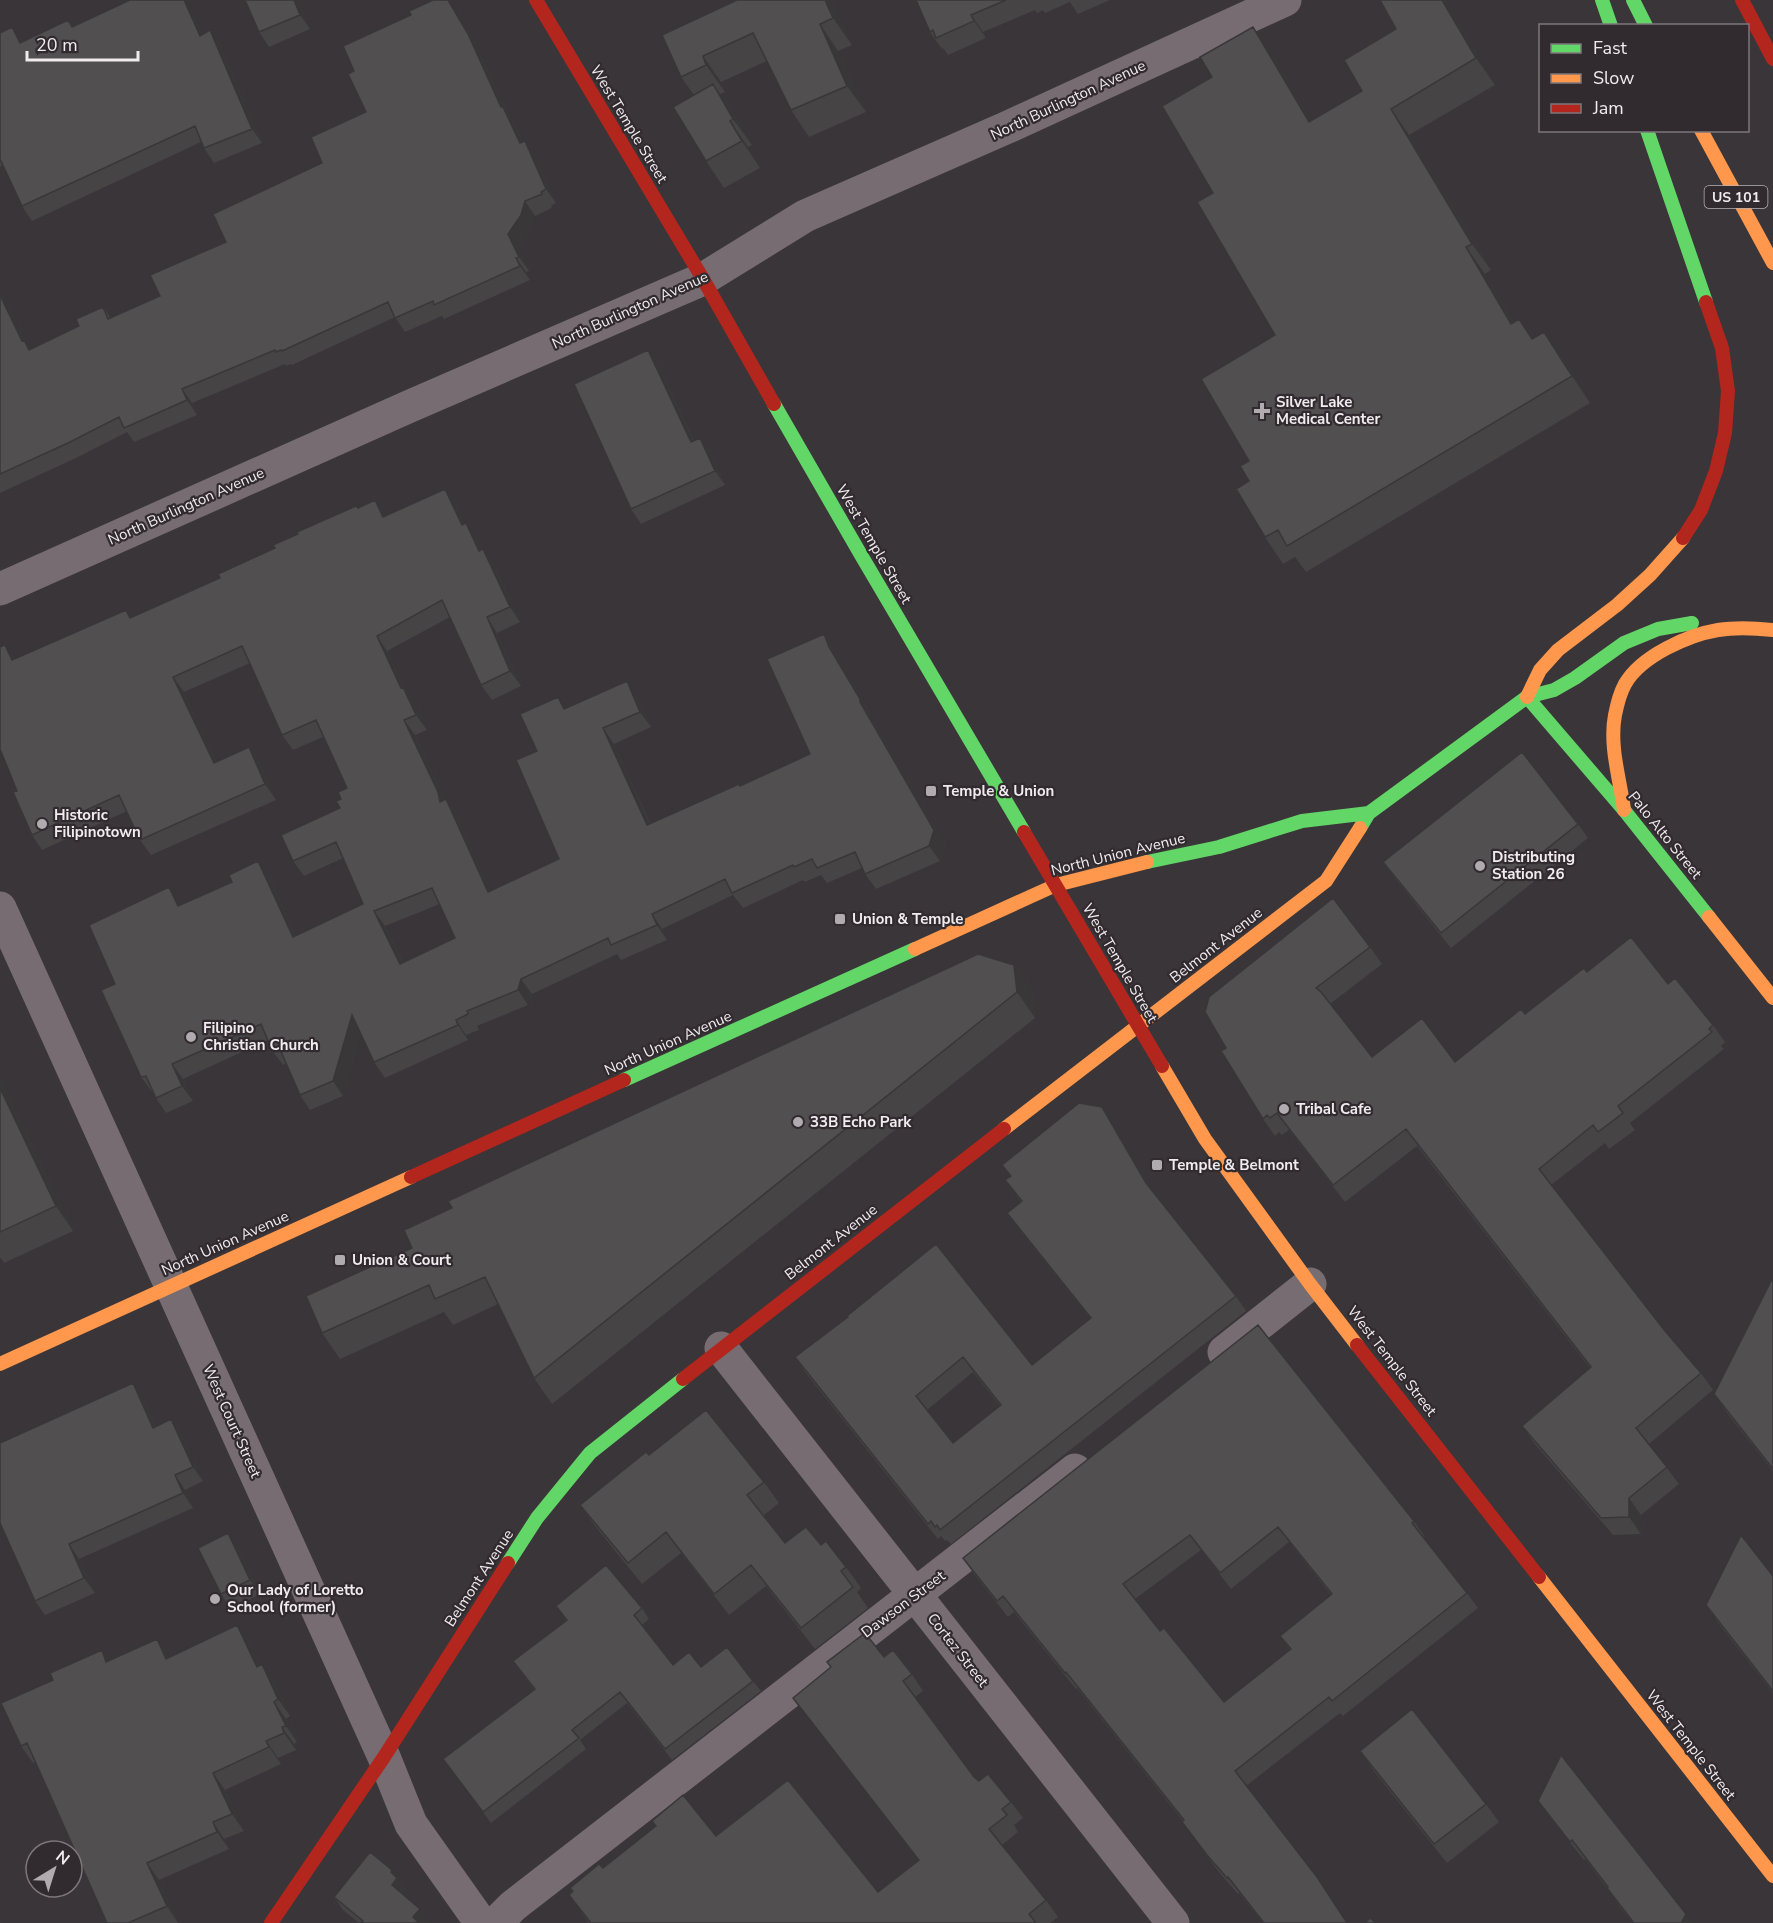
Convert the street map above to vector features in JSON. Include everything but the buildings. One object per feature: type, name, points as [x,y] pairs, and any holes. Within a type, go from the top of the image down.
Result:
[{"type":"main road","name":"West Temple Street","points":[[536,0],[703,279],[861,555],[1205,1139],[1310,1284],[1773,1876]]},
{"type":"main road","points":[[1602,0],[1610,24]]},
{"type":"main road","points":[[1633,0],[1645,24]]},
{"type":"main road","points":[[1742,0],[1773,59]]},
{"type":"main road","points":[[1527,697],[1540,670],[1558,650],[1617,605],[1650,575],[1679,543],[1701,510],[1716,471],[1725,434],[1728,391],[1722,348],[1648,132]]},
{"type":"main road","name":"US 101","points":[[1702,132],[1773,263]]},
{"type":"main road","points":[[1527,697],[1554,690],[1624,643],[1658,629],[1696,623],[1738,623],[1773,629]]},
{"type":"main road","points":[[1624,810],[1615,748],[1615,716],[1625,685],[1645,663],[1671,646],[1700,635],[1751,628],[1773,629]]},
{"type":"main road","name":"Palo Alto Street","points":[[1527,697],[1624,810],[1773,998]]},
{"type":"main road","name":"Belmont Avenue","points":[[272,1923],[384,1757],[537,1518],[590,1453],[721,1348],[1326,881],[1369,813],[1527,697]]},
{"type":"main road","name":"North Union Avenue","points":[[0,1364],[1056,885],[1123,867],[1219,847],[1302,821],[1369,813]]},
{"type":"street","name":"North Burlington Avenue","points":[[0,588],[408,406],[703,279],[805,216],[1008,128],[1285,0]]},
{"type":"street","name":"West Court Street","points":[[0,908],[384,1757],[411,1824],[481,1923]]},
{"type":"street","points":[[1203,1370],[1310,1284]]},
{"type":"street","name":"Cortez Street","points":[[721,1348],[1173,1923]]},
{"type":"street","name":"Dawson Street","points":[[496,1923],[513,1906],[1102,1449]]},
{"type":"traffic: fast","points":[[1602,0],[1610,24]]},
{"type":"traffic: fast","points":[[1633,0],[1645,24]]},
{"type":"traffic: fast","points":[[1648,132],[1706,302]]},
{"type":"traffic: fast","points":[[774,404],[1024,832]]},
{"type":"traffic: fast","points":[[1527,697],[1554,690],[1624,643],[1658,629],[1692,623]]},
{"type":"traffic: fast","points":[[1360,828],[1369,813],[1527,697]]},
{"type":"traffic: fast","points":[[1527,697],[1624,810],[1709,917]]},
{"type":"traffic: fast","points":[[1147,862],[1219,847],[1302,821],[1369,813]]},
{"type":"traffic: fast","points":[[624,1080],[915,949]]},
{"type":"traffic: fast","points":[[508,1563],[537,1518],[590,1453],[683,1379]]},
{"type":"traffic: slow","points":[[1702,132],[1773,263]]},
{"type":"traffic: slow","points":[[1527,697],[1540,670],[1558,650],[1617,605],[1650,575],[1683,538]]},
{"type":"traffic: slow","points":[[1624,810],[1613,739],[1620,695],[1632,674],[1642,664],[1666,648],[1693,637],[1732,628],[1773,630]]},
{"type":"traffic: slow","points":[[1004,1129],[1326,881],[1360,828]]},
{"type":"traffic: slow","points":[[915,949],[1056,885],[1147,862]]},
{"type":"traffic: slow","points":[[1709,917],[1773,998]]},
{"type":"traffic: slow","points":[[1162,1066],[1205,1139],[1357,1345]]},
{"type":"traffic: slow","points":[[0,1364],[411,1177]]},
{"type":"traffic: slow","points":[[1539,1577],[1773,1876]]},
{"type":"traffic: jam","points":[[536,0],[703,279],[774,404]]},
{"type":"traffic: jam","points":[[1742,0],[1773,59]]},
{"type":"traffic: jam","points":[[1683,538],[1701,510],[1716,471],[1725,433],[1728,391],[1722,348],[1706,302]]},
{"type":"traffic: jam","points":[[1024,832],[1162,1066]]},
{"type":"traffic: jam","points":[[411,1177],[624,1080]]},
{"type":"traffic: jam","points":[[683,1379],[1004,1129]]},
{"type":"traffic: jam","points":[[1357,1345],[1539,1577]]},
{"type":"traffic: jam","points":[[271,1923],[384,1757],[508,1563]]},
{"type":"place","name":"Silver Lake Medical Center","points":[[1262,411]]},
{"type":"place","name":"Temple & Union","points":[[931,791]]},
{"type":"place","name":"Historic Filipinotown","points":[[42,824]]},
{"type":"place","name":"Distributing Station 26","points":[[1480,866]]},
{"type":"place","name":"Union & Temple","points":[[840,919]]},
{"type":"place","name":"Filipino Christian Church","points":[[191,1037]]},
{"type":"place","name":"Tribal Cafe","points":[[1284,1109]]},
{"type":"place","name":"33B Echo Park","points":[[798,1122]]},
{"type":"place","name":"Temple & Belmont","points":[[1157,1165]]},
{"type":"place","name":"Union & Court","points":[[340,1260]]},
{"type":"place","name":"Our Lady of Loretto School (former)","points":[[215,1599]]}]
